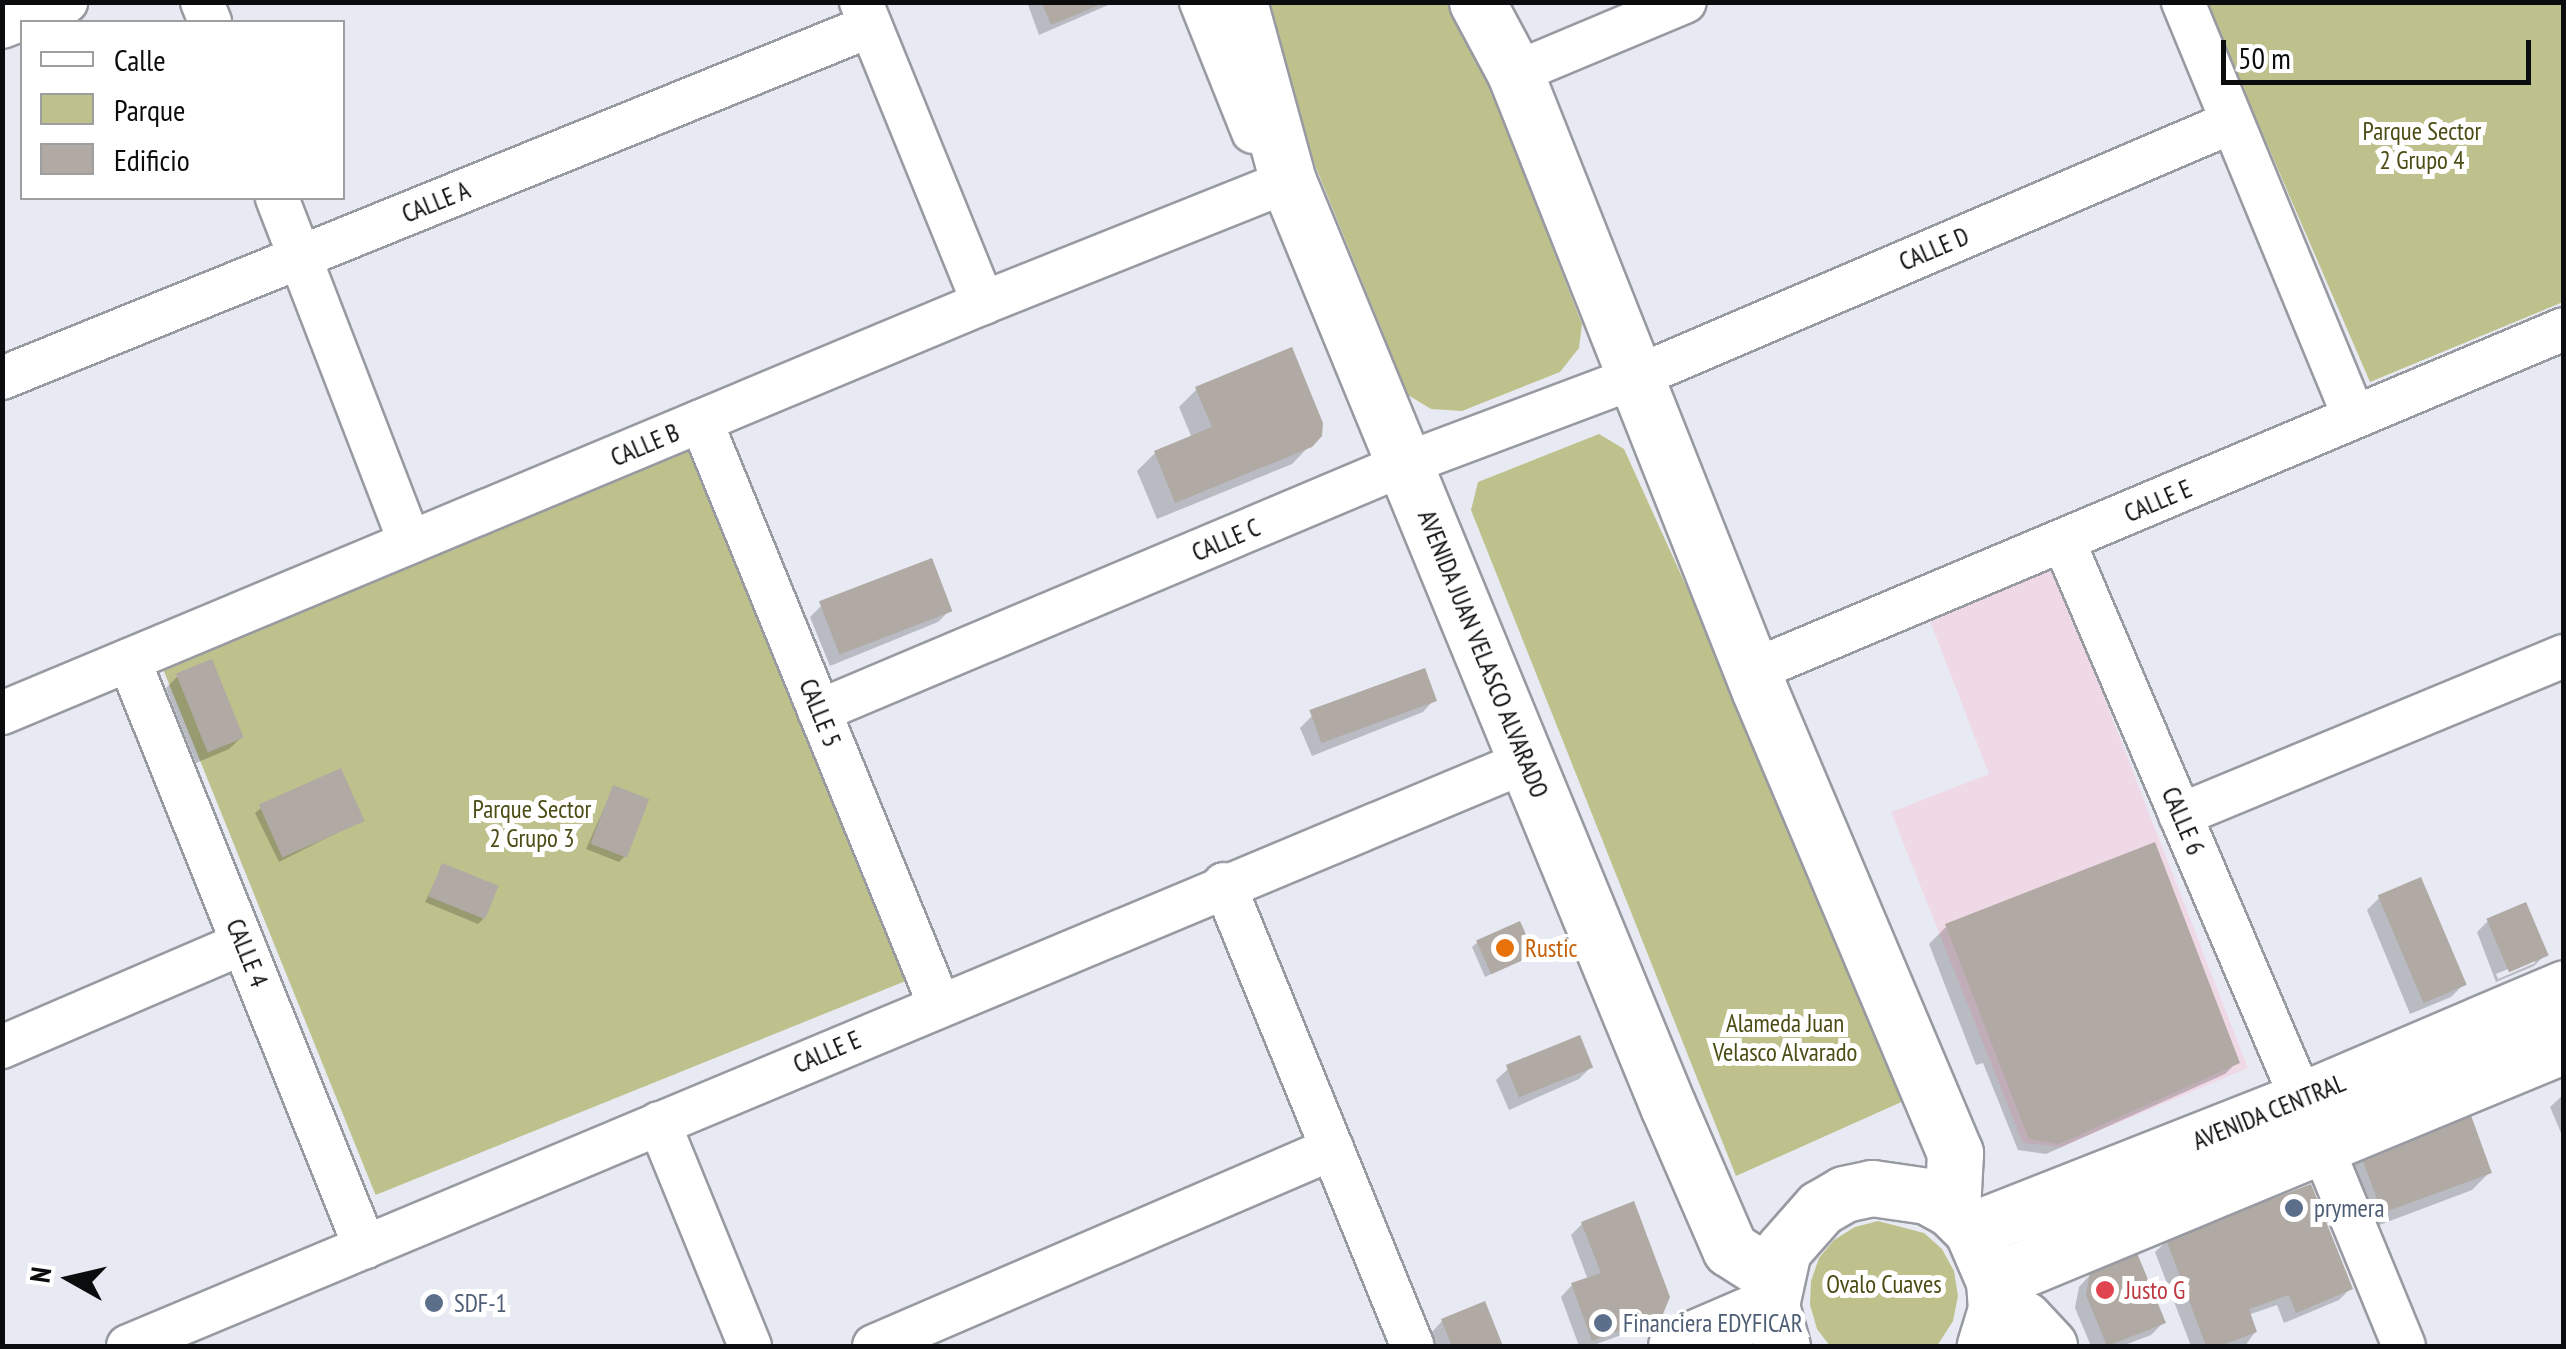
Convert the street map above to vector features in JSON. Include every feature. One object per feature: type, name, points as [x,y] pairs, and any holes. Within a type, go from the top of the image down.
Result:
[{"type":"main road","name":"AVENIDA JUAN VELASCO ALVARADO","points":[[1240,2],[1281,183],[1405,464],[1730,1248],[1776,1309]]},
{"type":"main road","points":[[1477,2],[1515,73],[1752,671],[1955,1153],[1962,1220]]},
{"type":"main road","name":"AVENIDA CENTRAL","points":[[1992,1312],[2312,1123],[2564,988]]},
{"type":"main road","name":"AVENIDA CENTRAL","points":[[1962,1220],[2312,1123],[2564,1045]]},
{"type":"main road","points":[[1676,1346],[1776,1309],[1783,1250],[1799,1226],[1844,1194],[1872,1188],[1900,1188],[1927,1196],[1962,1220],[1986,1254],[1992,1312],[2024,1319],[2049,1346]]},
{"type":"street","points":[[2,27],[66,2]]},
{"type":"street","name":"AVENIDA JUAN VELASCO ALVARADO","points":[[1202,2],[1281,183]]},
{"type":"street","points":[[1515,73],[1684,2]]},
{"type":"street","points":[[2183,2],[2354,416]]},
{"type":"street","points":[[865,14],[983,302]]},
{"type":"street","name":"CALLE A","points":[[2,378],[300,257],[865,14]]},
{"type":"street","name":"CALLE D","points":[[1636,377],[2232,122]]},
{"type":"street","name":"CALLE B","points":[[2,712],[983,302],[1281,183]]},
{"type":"street","points":[[279,200],[410,542]]},
{"type":"street","name":"CALLE E","points":[[1752,671],[2564,329]]},
{"type":"street","name":"CALLE C","points":[[819,710],[1405,464],[1636,377]]},
{"type":"street","name":"CALLE 5","points":[[701,421],[939,1004]]},
{"type":"street","name":"CALLE 6","points":[[2064,542],[2404,1346]]},
{"type":"street","points":[[2180,815],[2564,656]]},
{"type":"street","name":"CALLE 4","points":[[129,660],[365,1247]]},
{"type":"street","name":"CALLE E","points":[[128,1346],[1224,884],[1527,761]]},
{"type":"street","points":[[1224,884],[1413,1346]]},
{"type":"street","points":[[2,1047],[243,943]]},
{"type":"street","points":[[659,1122],[750,1346]]},
{"type":"street","points":[[874,1346],[1332,1149]]},
{"type":"shaded area","points":[[2052,563],[2248,1068],[2061,1147],[2023,1143],[1891,812],[1989,774],[1927,613]]},
{"type":"green space","points":[[1267,3],[1451,3],[1486,76],[1582,324],[1579,348],[1560,372],[1462,411],[1431,409],[1408,395],[1315,165]]},
{"type":"green space","name":"Parque Sector 2 Grupo 4","points":[[2206,3],[2563,3],[2563,302],[2370,382]]},
{"type":"green space","name":"Alameda Juan Velasco Alvarado","points":[[1599,434],[1624,449],[1917,1095],[1736,1176],[1471,510],[1478,482]]},
{"type":"green space","name":"Parque Sector 2 Grupo 3","points":[[690,449],[905,981],[376,1195],[161,663]]},
{"type":"green space","name":"Ovalo Cuaves","points":[[1878,1221],[1924,1233],[1942,1249],[1954,1271],[1958,1296],[1953,1321],[1937,1346],[1830,1346],[1817,1329],[1810,1305],[1811,1281],[1819,1258],[1834,1240],[1855,1227]]},
{"type":"building","points":[[1042,3],[1104,3],[1051,25]]},
{"type":"building","points":[[1292,347],[1323,423],[1322,436],[1312,447],[1175,503],[1154,451],[1212,427],[1195,387]]},
{"type":"building","points":[[932,558],[952,611],[839,655],[819,601]]},
{"type":"building","points":[[212,659],[244,738],[208,752],[176,674]]},
{"type":"building","points":[[1425,668],[1437,701],[1321,743],[1309,710]]},
{"type":"building","points":[[341,768],[365,821],[282,858],[259,805]]},
{"type":"building","points":[[613,785],[649,799],[627,858],[590,844]]},
{"type":"building","points":[[2155,842],[2240,1063],[2059,1144],[2029,1139],[1945,924]]},
{"type":"building","points":[[442,863],[499,886],[485,919],[429,896]]},
{"type":"building","points":[[2421,877],[2467,985],[2423,1003],[2378,895]]},
{"type":"building","points":[[2526,902],[2549,955],[2509,972],[2486,919]]},
{"type":"building","name":"Rustic","points":[[1520,921],[1535,955],[1491,974],[1476,941]]},
{"type":"building","points":[[1580,1035],[1593,1067],[1519,1097],[1506,1065]]},
{"type":"building","points":[[2469,1110],[2492,1173],[2382,1213],[2359,1150]]},
{"type":"building","points":[[2311,1184],[2353,1289],[2296,1313],[2289,1295],[2249,1309],[2257,1332],[2220,1346],[2206,1346],[2166,1239]]},
{"type":"building","points":[[1634,1201],[1670,1297],[1663,1314],[1592,1341],[1571,1283],[1601,1273],[1581,1222]]},
{"type":"building","points":[[2137,1253],[2166,1323],[2107,1346],[2086,1295],[2090,1272]]},
{"type":"building","points":[[1485,1301],[1503,1346],[1452,1346],[1441,1319]]},
{"type":"place","name":"Rustic","points":[[1505,948]]},
{"type":"place","name":"prymera","points":[[2294,1208]]},
{"type":"place","name":"Justo G","points":[[2105,1290]]},
{"type":"place","name":"SDF-1","points":[[434,1303]]},
{"type":"place","name":"Financiera EDYFICAR","points":[[1603,1323]]}]
